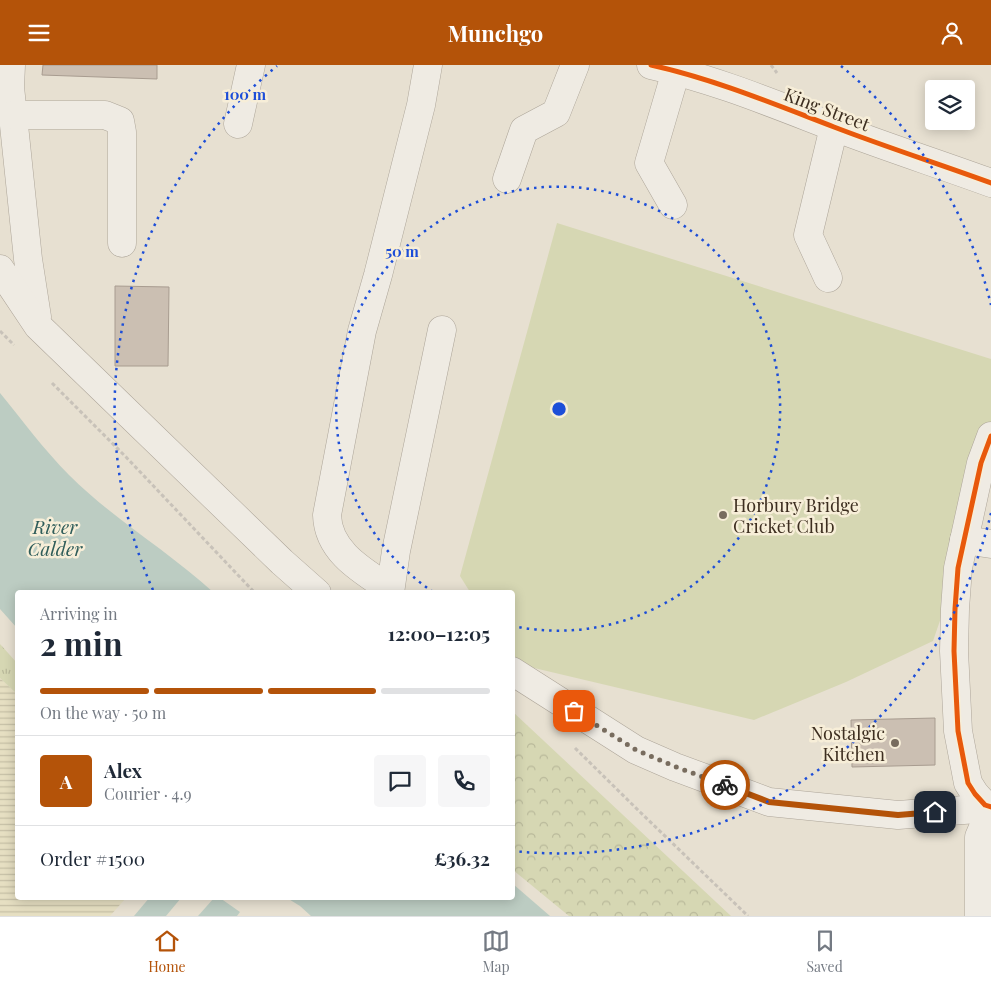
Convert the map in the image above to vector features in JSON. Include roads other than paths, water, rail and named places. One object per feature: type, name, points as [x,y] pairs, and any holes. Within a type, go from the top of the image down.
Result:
[{"type":"street","points":[[11,65],[10,87],[28,259],[38,326]]},
{"type":"street","points":[[238,124],[251,65]]},
{"type":"street","points":[[389,590],[353,564],[344,555],[327,524],[327,515],[362,331],[421,105],[428,65]]},
{"type":"street","points":[[507,179],[524,129],[556,113],[575,65]]},
{"type":"street","points":[[664,68],[649,163],[673,205]]},
{"type":"street","name":"King Street","points":[[664,68],[779,105],[834,127],[991,183]]},
{"type":"street","points":[[13,115],[105,115],[120,121],[122,243]]},
{"type":"street","points":[[828,278],[808,235],[834,127]]},
{"type":"street","points":[[0,269],[38,326],[282,562],[314,590]]},
{"type":"street","points":[[390,590],[442,330]]},
{"type":"street","points":[[991,436],[981,463],[958,568],[954,651],[958,731],[968,783],[985,805],[991,808]]},
{"type":"street","points":[[964,541],[991,544]]},
{"type":"street","points":[[515,673],[636,750],[769,802],[898,815],[991,808]]},
{"type":"street","points":[[979,916],[980,837],[991,808]]},
{"type":"water","name":"River Calder","points":[[0,393],[51,456],[86,491],[211,590],[15,590],[15,626],[0,609]]},
{"type":"water","points":[[515,886],[550,916],[311,916],[290,900],[515,900]]},
{"type":"water","points":[[147,900],[179,900],[166,916],[134,916]]},
{"type":"water","points":[[212,900],[223,900],[240,912],[237,916],[198,916]]},
{"type":"place","name":"Horbury Bridge Cricket Club","points":[[723,515]]},
{"type":"place","name":"Nostalgic Kitchen","points":[[895,743]]}]
